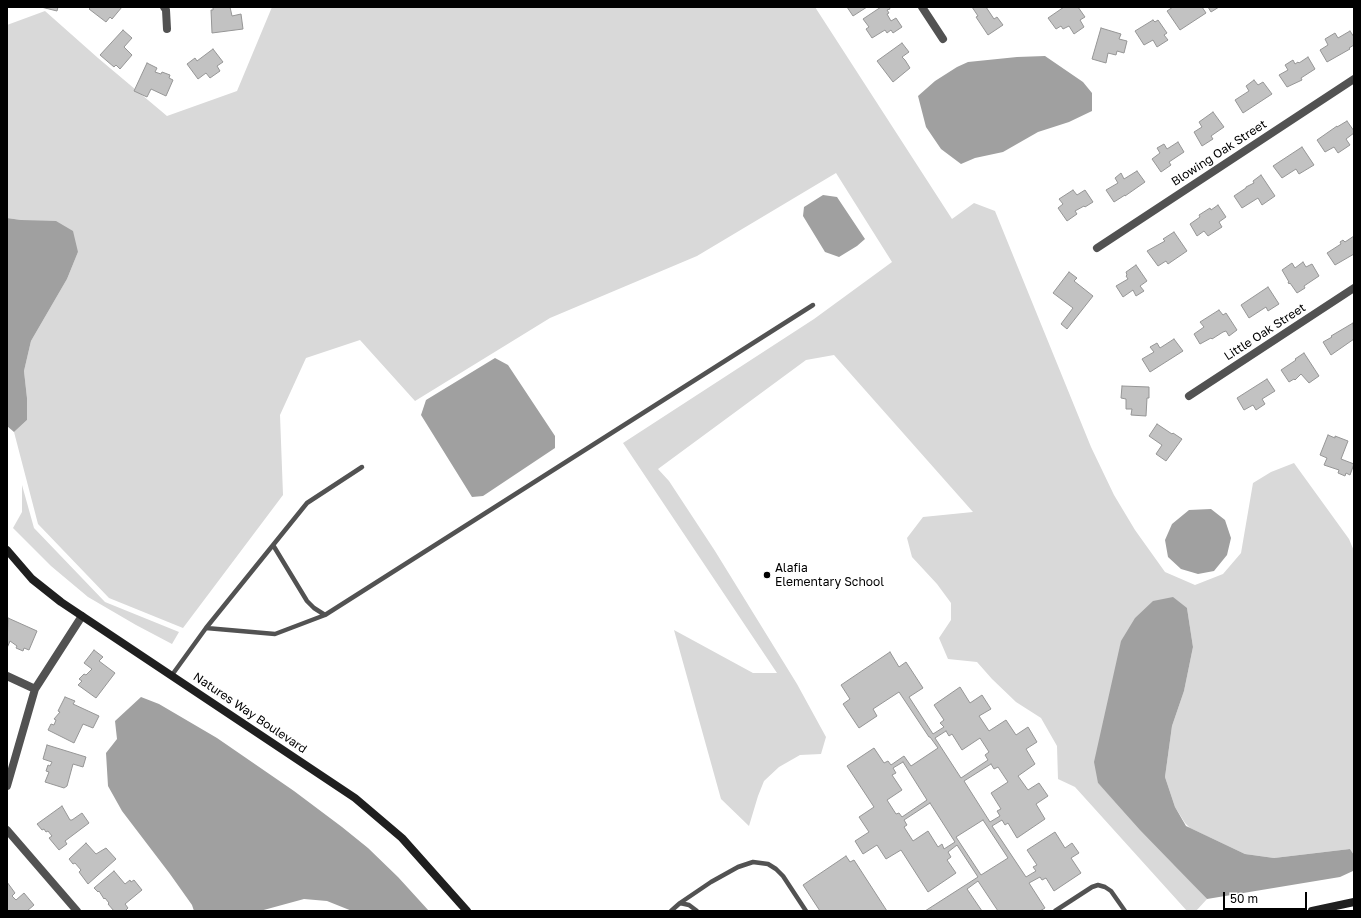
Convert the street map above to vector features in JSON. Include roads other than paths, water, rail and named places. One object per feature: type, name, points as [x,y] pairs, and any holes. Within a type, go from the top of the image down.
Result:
[{"type":"street","points":[[164,7],[166,10],[167,29]]},
{"type":"street","points":[[922,7],[943,39]]},
{"type":"street","name":"Blowing Oak Street","points":[[1097,248],[1354,79]]},
{"type":"street","name":"Little Oak Street","points":[[1189,396],[1354,288]]},
{"type":"street","name":"Natures Way Boulevard","points":[[7,550],[32,579],[61,602],[355,798],[402,838],[467,911]]},
{"type":"street","points":[[7,786],[35,690],[82,616]]},
{"type":"street","points":[[7,676],[35,690]]},
{"type":"street","points":[[7,830],[77,911]]},
{"type":"street","points":[[1312,911],[1354,902]]},
{"type":"lane","points":[[206,628],[274,634],[326,615],[812,305]]},
{"type":"lane","points":[[172,675],[206,628],[307,503],[362,467]]},
{"type":"lane","points":[[273,545],[307,601],[314,608],[326,615]]},
{"type":"lane","points":[[672,911],[680,903],[738,867],[753,862],[768,864],[776,869],[783,876],[806,911]]},
{"type":"lane","points":[[1055,911],[1092,887],[1098,885],[1111,891],[1124,911]]},
{"type":"lane","points":[[680,903],[689,905],[697,911]]},
{"type":"place","name":"Alafia Elementary School","points":[[767,575]]}]
